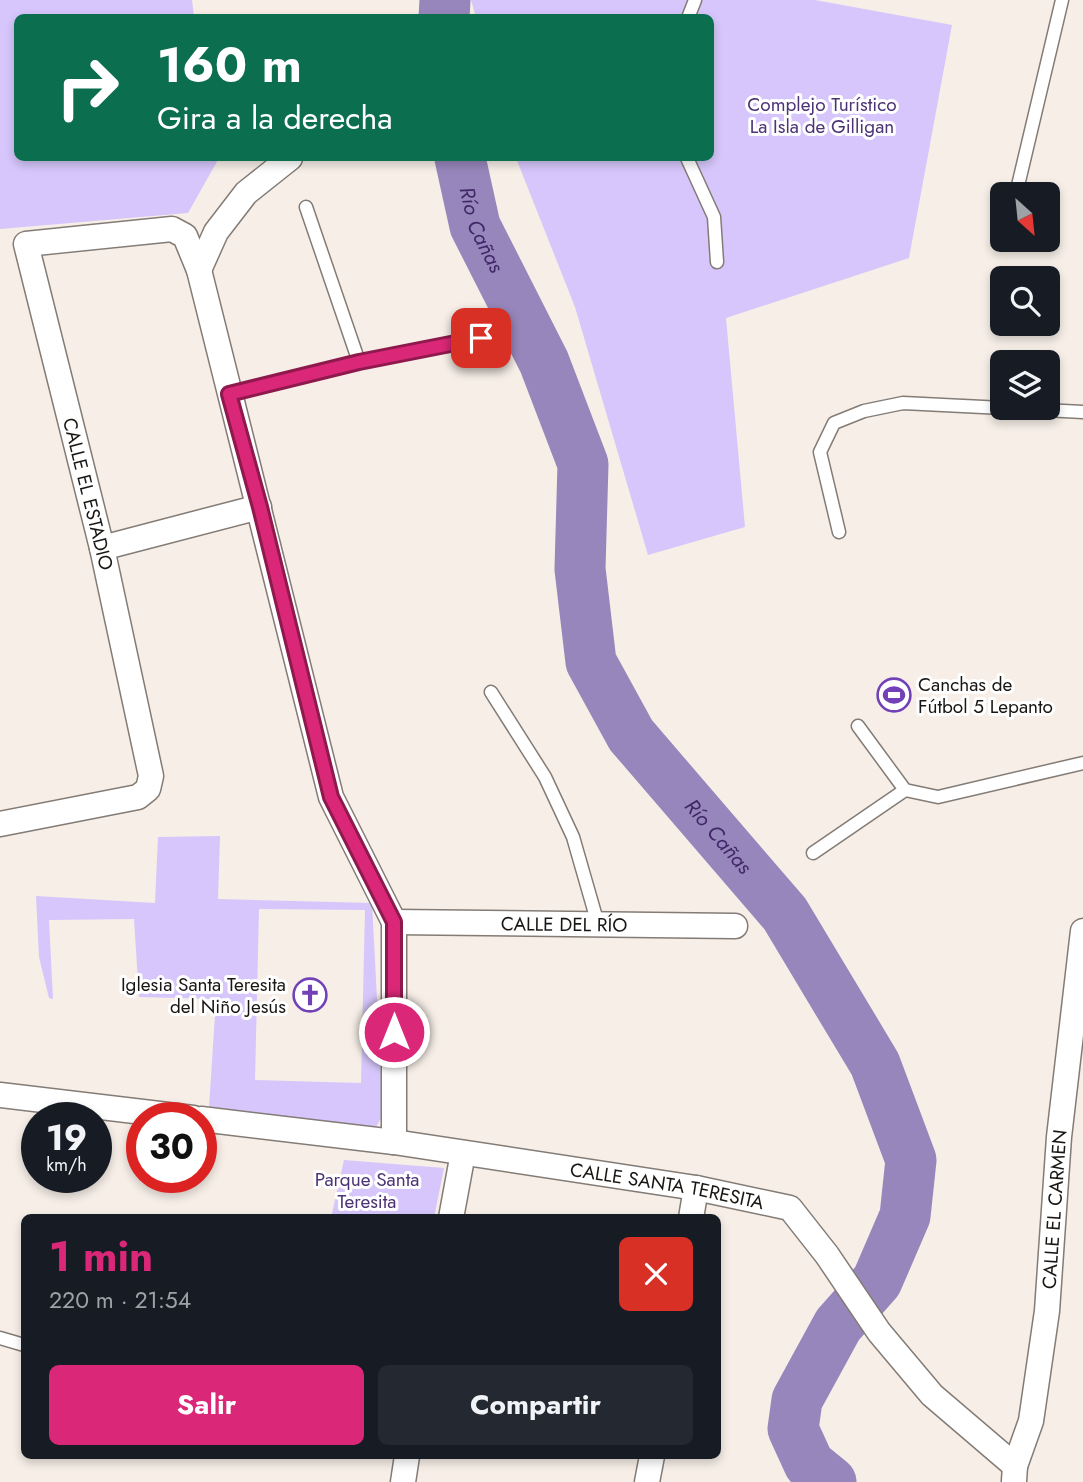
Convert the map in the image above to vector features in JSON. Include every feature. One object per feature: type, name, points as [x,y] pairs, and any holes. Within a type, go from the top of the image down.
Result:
[{"type":"street","points":[[286,161],[246,193],[215,232],[199,270],[331,797],[394,922],[394,1142]]},
{"type":"street","name":"CALLE EL ESTADIO","points":[[0,824],[138,797],[148,789],[151,776],[103,548],[26,244],[172,229],[186,236],[199,270]]},
{"type":"street","points":[[103,548],[260,507]]},
{"type":"street","name":"CALLE DEL RÍO","points":[[394,922],[735,926]]},
{"type":"street","name":"CALLE EL CARMEN","points":[[1015,1474],[1031,1421],[1047,1311],[1059,1136],[1083,931]]},
{"type":"street","points":[[0,1095],[126,1110]]},
{"type":"street","name":"CALLE SANTA TERESITA","points":[[217,1121],[394,1142],[696,1188],[790,1208],[827,1255],[879,1332],[932,1395],[1015,1474]]},
{"type":"street","points":[[452,1214],[463,1153]]},
{"type":"street","points":[[692,1214],[696,1188]]},
{"type":"street","points":[[403,1482],[407,1459]]},
{"type":"street","points":[[648,1482],[652,1459]]},
{"type":"lane","points":[[1019,182],[1062,0]]},
{"type":"lane","points":[[688,161],[714,217],[717,262]]},
{"type":"lane","points":[[306,207],[359,362]]},
{"type":"lane","points":[[229,394],[359,362],[481,338]]},
{"type":"lane","points":[[839,532],[820,452],[834,423],[864,411],[903,403],[990,407]]},
{"type":"lane","points":[[1060,411],[1083,412]]},
{"type":"lane","points":[[491,692],[545,777],[573,837],[598,924]]},
{"type":"lane","points":[[858,726],[905,790],[938,797],[1083,762]]},
{"type":"lane","points":[[813,853],[905,790]]},
{"type":"lane","points":[[0,1338],[21,1344]]},
{"type":"green space","points":[[0,0],[192,0],[194,14],[14,14],[14,161],[217,161],[188,213],[0,229]]},
{"type":"green space","name":"Complejo Turístico La Isla de Gilligan","points":[[471,0],[815,0],[952,25],[909,258],[726,318],[745,527],[648,555],[575,307],[517,161],[714,161],[714,14],[475,14]]},
{"type":"green space","points":[[220,836],[218,899],[372,903],[383,1115],[376,1127],[217,1109],[217,1102],[209,1102],[216,999],[139,997],[134,919],[49,920],[53,999],[49,998],[39,957],[36,896],[155,903],[158,837]],"holes":[[[259,909],[365,910],[361,1083],[255,1080]]]},
{"type":"green space","name":"Parque Santa Teresita","points":[[344,1160],[444,1168],[435,1214],[332,1214]]},
{"type":"waterway","name":"Río Cañas","points":[[444,14],[445,0]]},
{"type":"waterway","name":"Río Cañas","points":[[461,161],[475,226],[544,362],[583,464],[580,569],[591,662],[631,735],[785,914],[875,1064],[911,1160],[905,1216],[877,1281],[838,1325],[797,1400],[793,1429],[809,1464],[831,1482]]},
{"type":"place","name":"Canchas de Fútbol 5 Lepanto","points":[[894,695]]},
{"type":"place","name":"Iglesia Santa Teresita del Niño Jesús","points":[[310,995]]},
{"type":"route","points":[[394,1032],[394,922],[331,797],[260,507],[229,394],[359,362],[481,338]]}]
